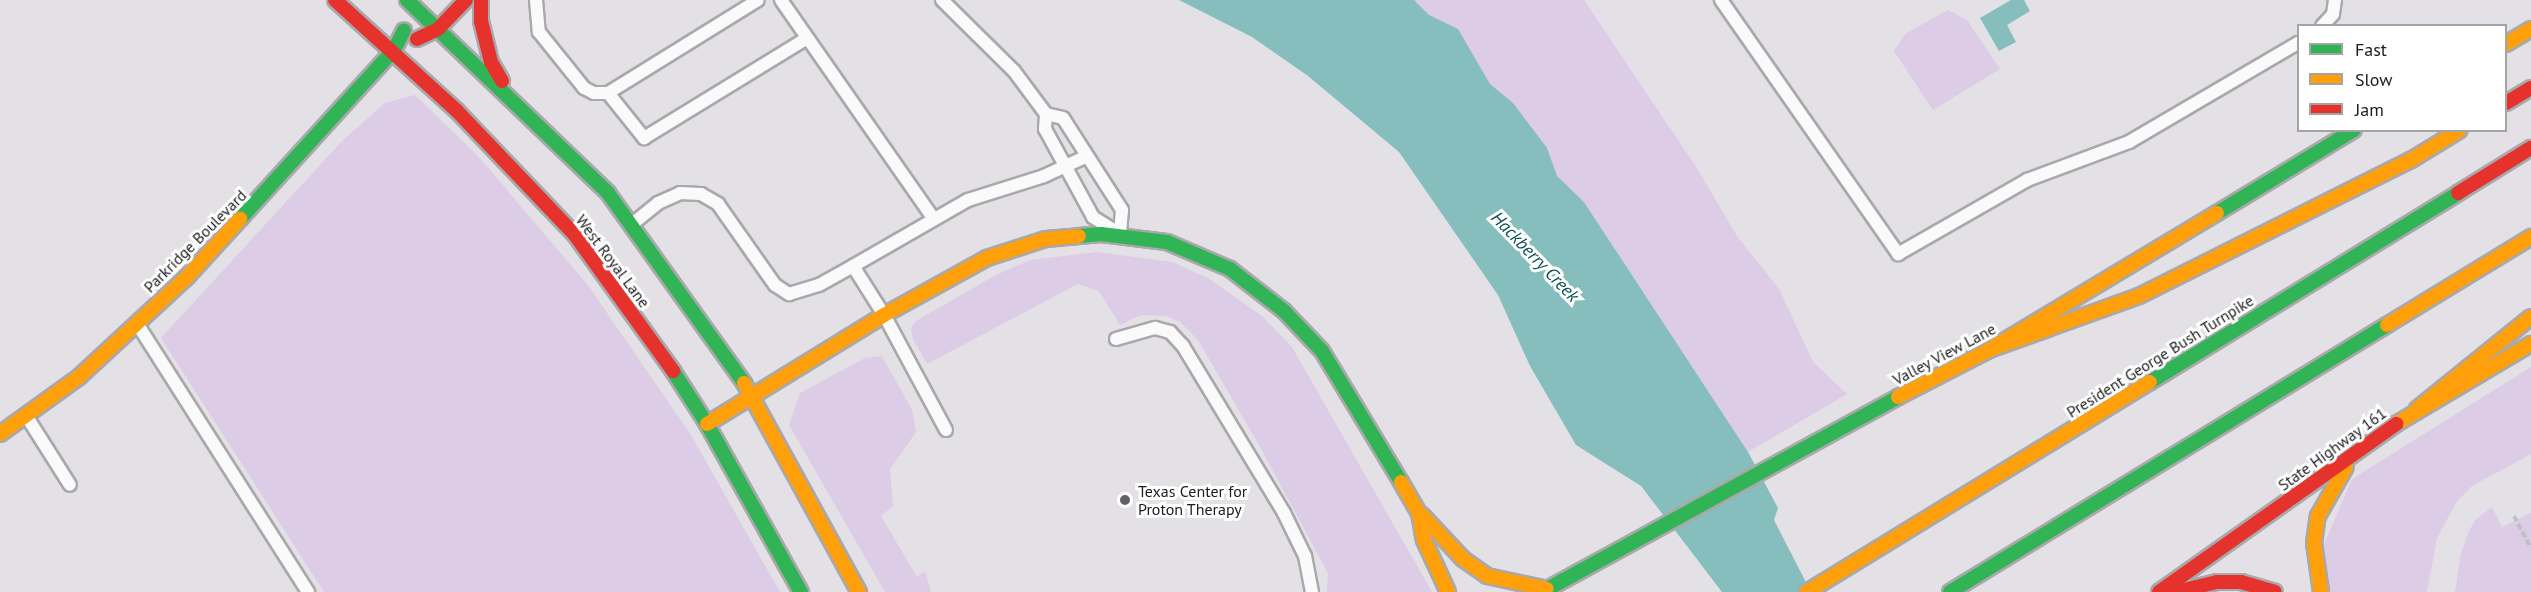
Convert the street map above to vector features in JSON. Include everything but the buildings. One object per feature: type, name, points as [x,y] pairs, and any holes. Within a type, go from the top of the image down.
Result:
[{"type":"main road","name":"West Royal Lane","points":[[335,0],[394,50],[575,235],[651,338],[707,424],[801,592]]},
{"type":"main road","name":"Parkridge Boulevard","points":[[394,50],[438,29],[466,0]]},
{"type":"main road","points":[[481,0],[481,21],[491,62],[511,96]]},
{"type":"main road","name":"West Royal Lane","points":[[415,3],[438,29],[511,96],[608,194],[753,395],[859,592]]},
{"type":"main road","name":"Parkridge Boulevard","points":[[0,434],[79,376],[209,255],[394,50],[415,3]]},
{"type":"main road","points":[[2507,43],[2531,29]]},
{"type":"main road","points":[[2507,102],[2531,88]]},
{"type":"main road","name":"Valley View Lane","points":[[1544,591],[1806,445],[1989,350],[2351,132]]},
{"type":"main road","points":[[1989,350],[2139,296],[2411,160],[2457,132]]},
{"type":"main road","name":"President George Bush Turnpike","points":[[1807,592],[2531,148]]},
{"type":"main road","points":[[707,424],[884,315],[987,258],[1046,238],[1120,234],[1167,243],[1230,268],[1284,311],[1322,351],[1419,513],[1424,540],[1448,592]]},
{"type":"main road","points":[[1950,592],[2531,237]]},
{"type":"main road","points":[[2417,408],[2531,317]]},
{"type":"main road","name":"State Highway 161","points":[[2159,592],[2417,408],[2531,344]]},
{"type":"main road","points":[[2320,592],[2314,543],[2318,516],[2342,471],[2372,441]]},
{"type":"main road","points":[[1419,513],[1438,528],[1463,559],[1487,576],[1544,591]]},
{"type":"main road","points":[[2176,592],[2217,582],[2241,582],[2275,592]]},
{"type":"lane","points":[[536,0],[539,32],[584,88],[608,93],[644,138],[807,38]]},
{"type":"lane","points":[[608,93],[758,0]]},
{"type":"lane","points":[[781,0],[934,219]]},
{"type":"lane","points":[[942,0],[1014,71],[1046,114],[1046,129],[1068,165],[1093,217],[1120,234],[1122,210],[1063,118],[1046,114]]},
{"type":"lane","points":[[2324,24],[2333,14],[2335,0]]},
{"type":"lane","points":[[1728,2],[1898,254],[2027,180],[2129,142],[2297,44]]},
{"type":"lane","points":[[631,226],[658,203],[680,192],[701,194],[718,204],[776,285],[789,294],[819,285],[968,200],[1068,165],[1087,156]]},
{"type":"lane","points":[[853,266],[884,315],[946,430]]},
{"type":"lane","points":[[136,323],[308,592]]},
{"type":"lane","points":[[1116,339],[1155,328],[1170,332],[1183,346],[1284,513],[1305,556],[1312,592]]},
{"type":"lane","points":[[26,416],[70,485]]},
{"type":"path","points":[[2514,516],[2531,548]]},
{"type":"path","points":[[2525,537],[2531,540]]},
{"type":"shaded area","points":[[1360,0],[1584,0],[1698,170],[1737,236],[1779,289],[1813,362],[1847,394],[1748,452],[1584,202]]},
{"type":"shaded area","points":[[1948,10],[1967,20],[2000,69],[1933,110],[1894,51],[1905,34]]},
{"type":"shaded area","points":[[415,95],[478,156],[587,284],[691,435],[780,592],[324,592],[161,338],[342,141],[385,103]]},
{"type":"shaded area","points":[[1097,252],[1172,262],[1208,278],[1262,316],[1292,347],[1432,592],[1327,592],[1328,573],[1259,445],[1198,340],[1180,322],[1166,316],[1141,315],[1120,325],[1099,291],[1078,284],[927,364],[913,339],[911,328],[916,321],[996,275],[1030,260]]},
{"type":"shaded area","points":[[882,356],[912,410],[916,432],[890,469],[893,506],[881,516],[917,577],[925,571],[931,592],[885,592],[789,425],[800,393],[865,358]]},
{"type":"shaded area","points":[[2531,367],[2531,454],[2472,486],[2457,501],[2437,538],[2427,592],[2329,592],[2319,556],[2352,479]]},
{"type":"shaded area","points":[[2492,507],[2502,527],[2531,513],[2531,592],[2455,592],[2461,553],[2469,531],[2475,520]]},
{"type":"water","name":"Hackberry Creek","points":[[1179,0],[1414,0],[1429,15],[1458,29],[1490,84],[1513,103],[1547,148],[1557,176],[1584,202],[1748,452],[1778,508],[1774,520],[1811,592],[1722,592],[1641,486],[1576,445],[1530,366],[1498,295],[1399,152],[1308,76],[1252,37]]},
{"type":"water","points":[[2011,0],[2024,0],[2030,11],[2007,25],[2016,42],[1999,51],[1980,18]]},
{"type":"traffic: fast","points":[[407,0],[608,193],[744,383]]},
{"type":"traffic: fast","points":[[240,219],[394,50],[404,30]]},
{"type":"traffic: fast","points":[[2217,213],[2351,132]]},
{"type":"traffic: fast","points":[[2150,382],[2458,193]]},
{"type":"traffic: fast","points":[[1079,236],[1101,234],[1167,242],[1230,269],[1284,311],[1322,351],[1401,482]]},
{"type":"traffic: fast","points":[[1950,592],[2387,325]]},
{"type":"traffic: fast","points":[[673,371],[707,424],[801,592]]},
{"type":"traffic: fast","points":[[1542,592],[1898,397]]},
{"type":"traffic: slow","points":[[2507,43],[2531,29]]},
{"type":"traffic: slow","points":[[1989,350],[2139,296],[2411,160],[2457,132]]},
{"type":"traffic: slow","points":[[1898,397],[1989,350],[2217,213]]},
{"type":"traffic: slow","points":[[0,434],[79,377],[187,277],[240,219]]},
{"type":"traffic: slow","points":[[707,424],[884,315],[987,258],[1046,239],[1079,236]]},
{"type":"traffic: slow","points":[[2387,325],[2531,237]]},
{"type":"traffic: slow","points":[[2417,409],[2531,317]]},
{"type":"traffic: slow","points":[[2396,424],[2531,344]]},
{"type":"traffic: slow","points":[[1807,592],[2150,382]]},
{"type":"traffic: slow","points":[[744,383],[859,592]]},
{"type":"traffic: slow","points":[[2321,592],[2314,543],[2318,516],[2346,467]]},
{"type":"traffic: slow","points":[[1401,482],[1419,513],[1424,540],[1448,592]]},
{"type":"traffic: slow","points":[[1422,515],[1463,559],[1487,576],[1547,589]]},
{"type":"traffic: jam","points":[[335,0],[457,111],[575,235],[673,371]]},
{"type":"traffic: jam","points":[[417,39],[438,29],[466,0]]},
{"type":"traffic: jam","points":[[481,0],[481,21],[491,62],[502,81]]},
{"type":"traffic: jam","points":[[2507,102],[2531,88]]},
{"type":"traffic: jam","points":[[2458,193],[2531,148]]},
{"type":"traffic: jam","points":[[2159,592],[2396,424]]},
{"type":"traffic: jam","points":[[2176,592],[2217,582],[2241,582],[2275,592]]},
{"type":"place","name":"Texas Center for Proton Therapy","points":[[1125,500]]}]
